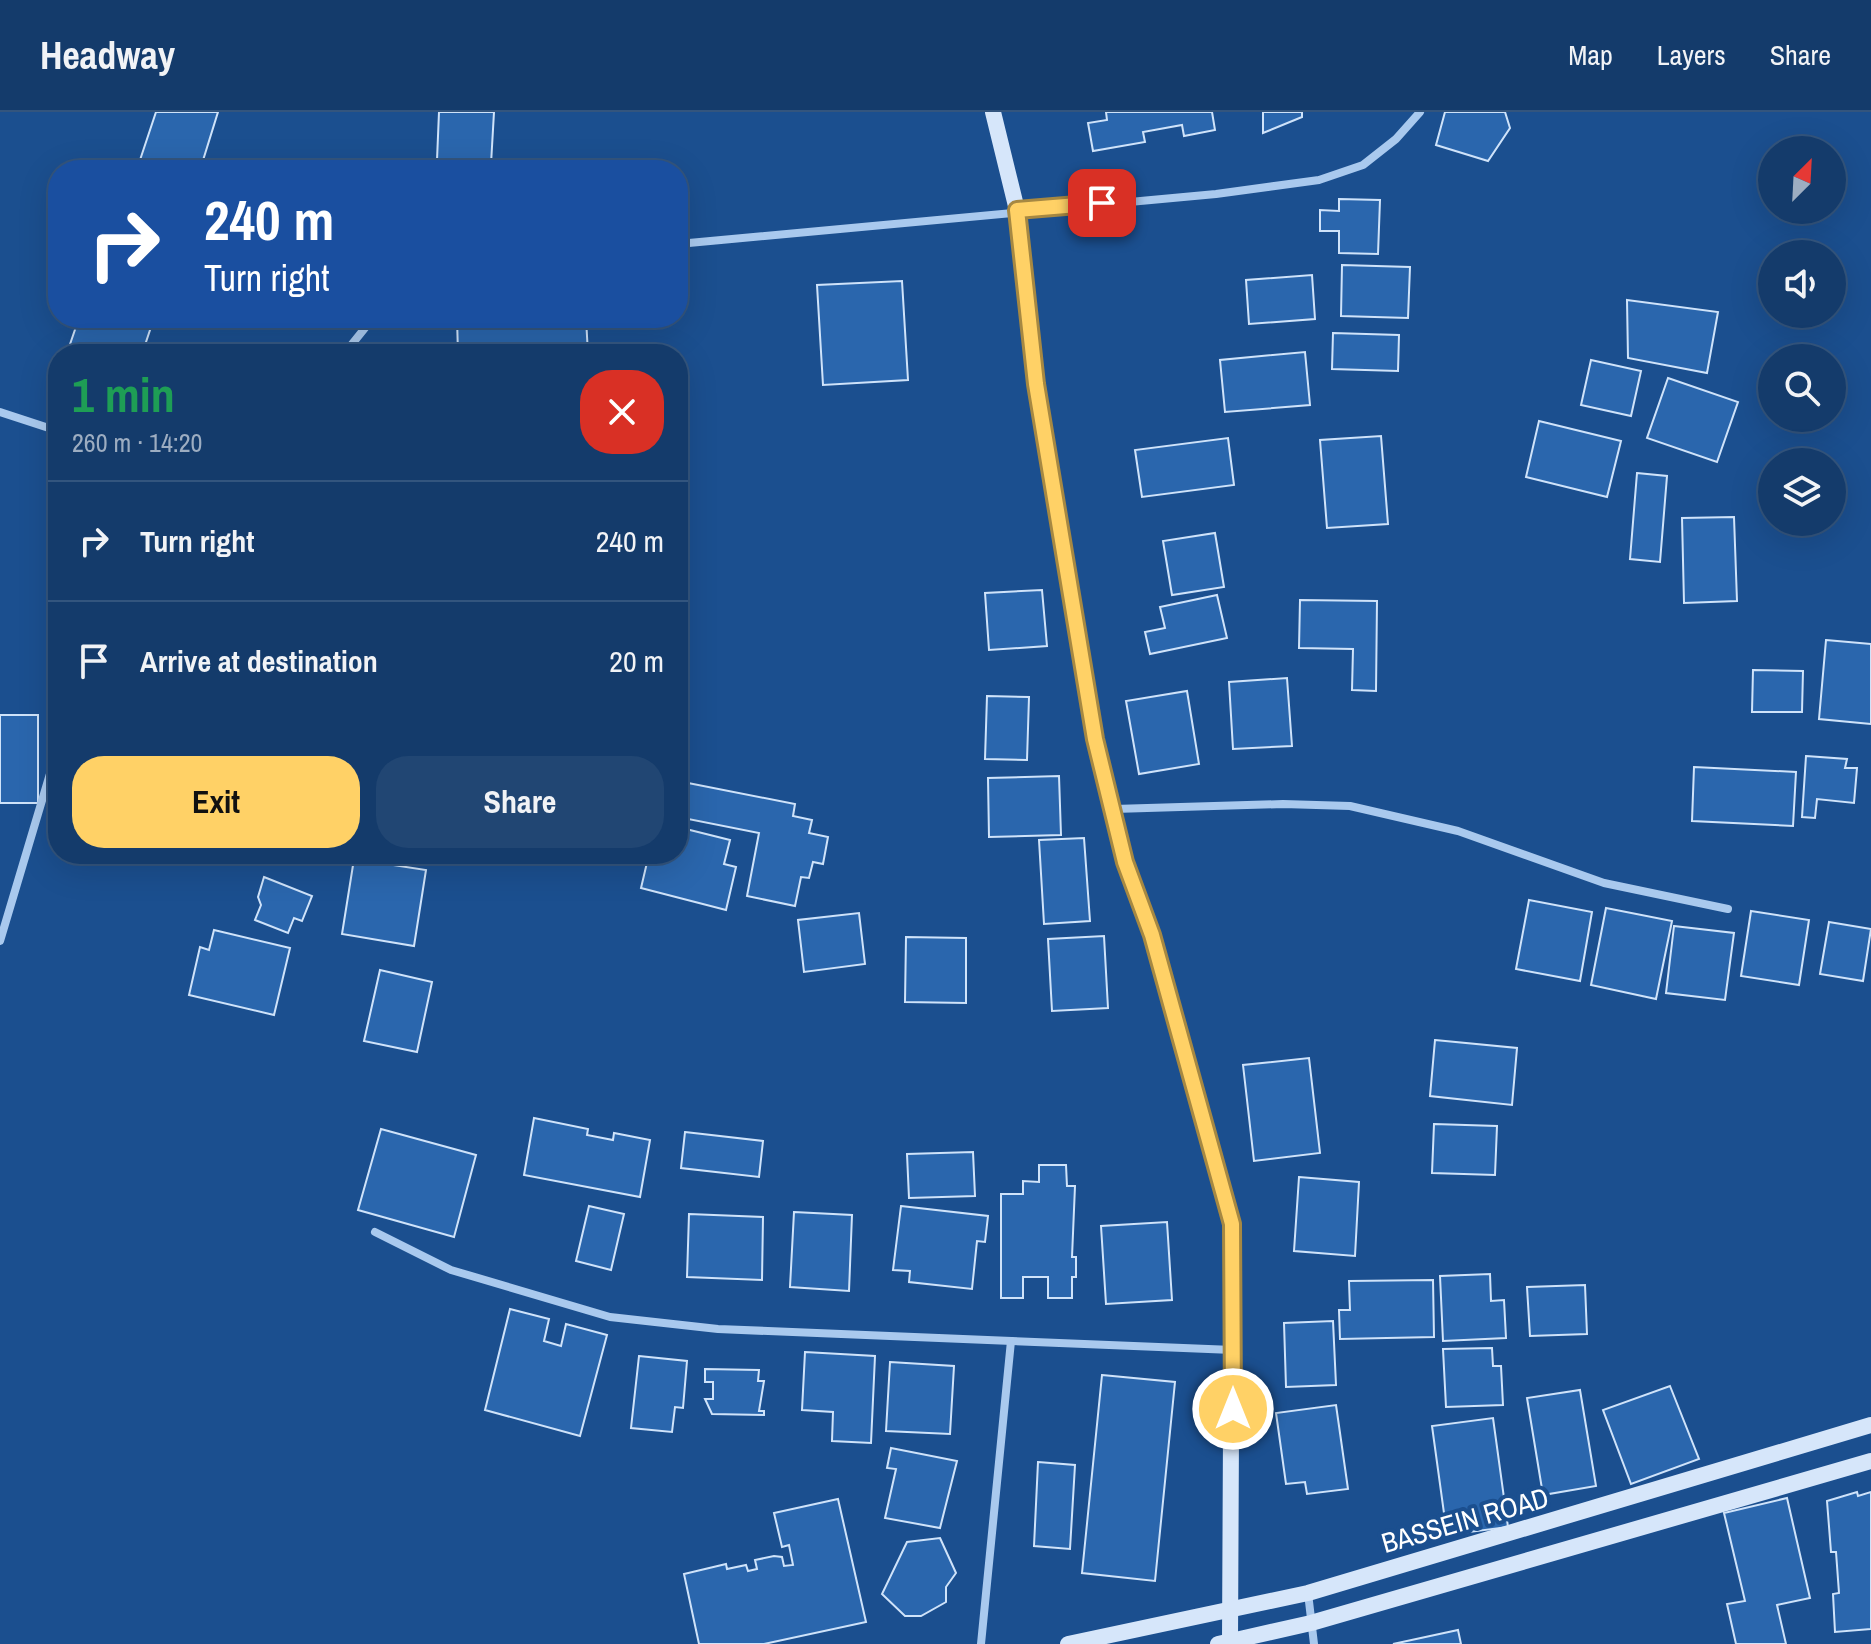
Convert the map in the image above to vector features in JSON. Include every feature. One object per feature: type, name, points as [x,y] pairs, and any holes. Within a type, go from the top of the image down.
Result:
[{"type":"street","points":[[993,112],[1017,210],[1036,384],[1095,739],[1125,862],[1152,935],[1232,1224],[1231,1607],[1224,1643]]},
{"type":"street","points":[[688,243],[1017,210],[1216,194],[1319,180],[1363,165],[1396,139],[1420,112]]},
{"type":"street","points":[[352,344],[365,328]]},
{"type":"street","points":[[0,412],[48,428]]},
{"type":"street","points":[[0,941],[48,780]]},
{"type":"street","points":[[1114,809],[1283,804],[1350,806],[1458,831],[1604,883],[1728,909]]},
{"type":"street","points":[[375,1232],[451,1270],[610,1317],[718,1329],[1233,1350]]},
{"type":"street","points":[[981,1644],[1011,1341]]},
{"type":"street","name":"BASSEIN ROAD","points":[[1068,1644],[1308,1593],[1871,1425]]},
{"type":"street","name":"BASSEIN ROAD","points":[[1224,1643],[1311,1623],[1871,1461]]},
{"type":"street","points":[[1308,1593],[1314,1644]]},
{"type":"building","points":[[156,112],[218,112],[203,160],[140,160]]},
{"type":"building","points":[[439,112],[494,112],[491,160],[437,160]]},
{"type":"building","points":[[1106,112],[1212,112],[1215,130],[1184,136],[1182,125],[1143,132],[1145,142],[1093,151],[1088,123],[1107,120]]},
{"type":"building","points":[[1263,112],[1302,112],[1302,117],[1263,133]]},
{"type":"building","points":[[1445,112],[1505,112],[1510,128],[1488,161],[1436,145]]},
{"type":"building","points":[[1339,199],[1380,200],[1378,254],[1339,253],[1339,231],[1320,231],[1320,210],[1339,211]]},
{"type":"building","points":[[1342,265],[1410,267],[1408,318],[1341,316]]},
{"type":"building","points":[[1312,275],[1315,319],[1249,324],[1246,280]]},
{"type":"building","points":[[902,281],[908,380],[823,385],[817,285]]},
{"type":"building","points":[[1627,300],[1718,312],[1707,373],[1628,358]]},
{"type":"building","points":[[76,328],[151,328],[145,344],[70,344]]},
{"type":"building","points":[[457,328],[587,328],[587,344],[458,344]]},
{"type":"building","points":[[1333,333],[1399,335],[1398,371],[1332,369]]},
{"type":"building","points":[[1305,352],[1310,405],[1225,412],[1220,360]]},
{"type":"building","points":[[1591,360],[1641,371],[1631,416],[1581,405]]},
{"type":"building","points":[[1668,378],[1738,402],[1717,462],[1647,438]]},
{"type":"building","points":[[1539,421],[1621,441],[1607,497],[1526,477]]},
{"type":"building","points":[[1381,436],[1388,524],[1327,528],[1320,440]]},
{"type":"building","points":[[1228,438],[1234,485],[1142,497],[1135,450]]},
{"type":"building","points":[[1637,473],[1667,476],[1660,562],[1630,559]]},
{"type":"building","points":[[1734,517],[1737,601],[1684,603],[1682,518]]},
{"type":"building","points":[[1215,533],[1224,587],[1172,595],[1163,541]]},
{"type":"building","points":[[1042,590],[1047,646],[989,650],[985,593]]},
{"type":"building","points":[[1217,595],[1227,638],[1150,654],[1145,632],[1165,628],[1160,607]]},
{"type":"building","points":[[1300,600],[1377,601],[1376,691],[1352,690],[1353,649],[1299,648]]},
{"type":"building","points":[[1826,640],[1871,644],[1871,724],[1819,719]]},
{"type":"building","points":[[1753,670],[1803,671],[1802,712],[1752,712]]},
{"type":"building","points":[[1287,678],[1292,746],[1233,749],[1229,682]]},
{"type":"building","points":[[1187,691],[1199,764],[1139,774],[1126,701]]},
{"type":"building","points":[[987,696],[1029,697],[1027,760],[985,759]]},
{"type":"building","points":[[0,715],[38,715],[38,803],[0,803]]},
{"type":"building","points":[[1806,756],[1847,759],[1845,768],[1857,768],[1854,803],[1817,799],[1815,818],[1802,817]]},
{"type":"building","points":[[1694,767],[1796,772],[1793,826],[1692,821]]},
{"type":"building","points":[[1059,776],[1061,835],[989,837],[988,778]]},
{"type":"building","points":[[688,783],[795,804],[793,816],[812,820],[809,833],[828,837],[823,864],[813,862],[809,878],[801,877],[795,906],[747,896],[759,833],[688,819]]},
{"type":"building","points":[[688,830],[730,840],[724,864],[736,867],[726,910],[641,888],[647,864],[688,864]]},
{"type":"building","points":[[1084,838],[1090,921],[1044,924],[1039,840]]},
{"type":"building","points":[[353,864],[387,864],[426,870],[414,946],[342,934]]},
{"type":"building","points":[[264,877],[312,896],[302,921],[294,918],[288,933],[255,920],[261,905],[258,897]]},
{"type":"building","points":[[1529,900],[1592,912],[1580,981],[1516,969]]},
{"type":"building","points":[[1606,908],[1672,921],[1656,999],[1591,985]]},
{"type":"building","points":[[1751,911],[1809,920],[1799,985],[1741,976]]},
{"type":"building","points":[[859,913],[865,964],[804,972],[798,920]]},
{"type":"building","points":[[1829,922],[1871,929],[1863,981],[1820,974]]},
{"type":"building","points":[[1674,926],[1734,933],[1725,1000],[1666,993]]},
{"type":"building","points":[[214,930],[290,948],[274,1015],[189,995],[200,947],[209,950]]},
{"type":"building","points":[[1104,936],[1108,1008],[1052,1011],[1048,939]]},
{"type":"building","points":[[906,937],[966,938],[966,1003],[905,1002]]},
{"type":"building","points":[[380,970],[432,982],[417,1052],[364,1041]]},
{"type":"building","points":[[1435,1040],[1517,1048],[1512,1105],[1430,1096]]},
{"type":"building","points":[[1309,1058],[1320,1153],[1254,1161],[1243,1065]]},
{"type":"building","points":[[534,1118],[588,1129],[587,1135],[613,1140],[614,1133],[650,1140],[640,1197],[524,1175]]},
{"type":"building","points":[[1434,1124],[1497,1126],[1495,1175],[1432,1173]]},
{"type":"building","points":[[381,1129],[476,1155],[454,1237],[358,1210]]},
{"type":"building","points":[[685,1132],[763,1141],[759,1177],[681,1168]]},
{"type":"building","points":[[973,1152],[975,1196],[909,1198],[907,1154]]},
{"type":"building","points":[[1039,1165],[1066,1165],[1067,1186],[1075,1186],[1072,1257],[1076,1257],[1076,1277],[1072,1277],[1072,1298],[1048,1298],[1048,1277],[1023,1277],[1023,1298],[1001,1298],[1001,1194],[1023,1194],[1023,1181],[1039,1182]]},
{"type":"building","points":[[1299,1177],[1359,1182],[1355,1256],[1294,1251]]},
{"type":"building","points":[[589,1206],[624,1214],[611,1270],[576,1261]]},
{"type":"building","points":[[901,1206],[988,1216],[985,1242],[977,1241],[972,1289],[909,1282],[910,1271],[893,1270]]},
{"type":"building","points":[[794,1212],[852,1215],[849,1291],[790,1287]]},
{"type":"building","points":[[689,1214],[763,1217],[762,1280],[687,1277]]},
{"type":"building","points":[[1167,1222],[1172,1300],[1106,1304],[1101,1226]]},
{"type":"building","points":[[1490,1274],[1491,1301],[1504,1300],[1506,1338],[1443,1341],[1440,1276]]},
{"type":"building","points":[[1433,1280],[1434,1337],[1340,1339],[1339,1310],[1350,1310],[1349,1281]]},
{"type":"building","points":[[1585,1285],[1587,1334],[1530,1336],[1527,1287]]},
{"type":"building","points":[[510,1309],[549,1319],[544,1341],[561,1346],[566,1324],[607,1335],[580,1436],[485,1410]]},
{"type":"building","points":[[1333,1321],[1336,1385],[1286,1387],[1284,1323]]},
{"type":"building","points":[[1492,1348],[1493,1366],[1501,1366],[1503,1405],[1446,1407],[1443,1349]]},
{"type":"building","points":[[805,1352],[875,1356],[871,1443],[832,1441],[833,1412],[802,1410]]},
{"type":"building","points":[[639,1356],[687,1361],[683,1408],[675,1407],[672,1432],[631,1428]]},
{"type":"building","points":[[890,1362],[954,1366],[950,1434],[886,1431]]},
{"type":"building","points":[[705,1369],[759,1370],[758,1381],[764,1381],[759,1411],[764,1411],[764,1415],[712,1414],[705,1399],[713,1399],[713,1382],[705,1382]]},
{"type":"building","points":[[1102,1375],[1175,1382],[1155,1581],[1082,1573]]},
{"type":"building","points":[[1670,1386],[1699,1459],[1631,1484],[1603,1410]]},
{"type":"building","points":[[1580,1390],[1596,1486],[1543,1495],[1527,1398]]},
{"type":"building","points":[[1336,1405],[1348,1489],[1307,1494],[1305,1482],[1286,1484],[1276,1413]]},
{"type":"building","points":[[1493,1418],[1508,1527],[1447,1535],[1432,1426]]},
{"type":"building","points":[[891,1448],[957,1461],[940,1528],[885,1518],[896,1469],[887,1468]]},
{"type":"building","points":[[1038,1462],[1075,1465],[1070,1549],[1034,1546]]},
{"type":"building","points":[[1857,1492],[1858,1496],[1871,1492],[1871,1629],[1835,1632],[1833,1594],[1839,1593],[1836,1552],[1831,1552],[1827,1501]]},
{"type":"building","points":[[1787,1498],[1810,1598],[1777,1605],[1786,1644],[1736,1644],[1727,1604],[1745,1601],[1724,1513]]},
{"type":"building","points":[[838,1499],[866,1622],[764,1644],[699,1644],[684,1574],[726,1564],[727,1569],[746,1565],[748,1571],[757,1569],[755,1560],[774,1556],[782,1557],[784,1566],[793,1565],[789,1545],[782,1547],[774,1513]]},
{"type":"building","points":[[940,1538],[956,1573],[946,1587],[946,1602],[921,1616],[905,1616],[882,1594],[907,1542]]},
{"type":"building","points":[[1458,1630],[1461,1644],[1393,1644]]},
{"type":"route","points":[[1102,203],[1017,210],[1036,384],[1095,739],[1125,862],[1152,935],[1214,1149],[1232,1224],[1233,1409]]}]
